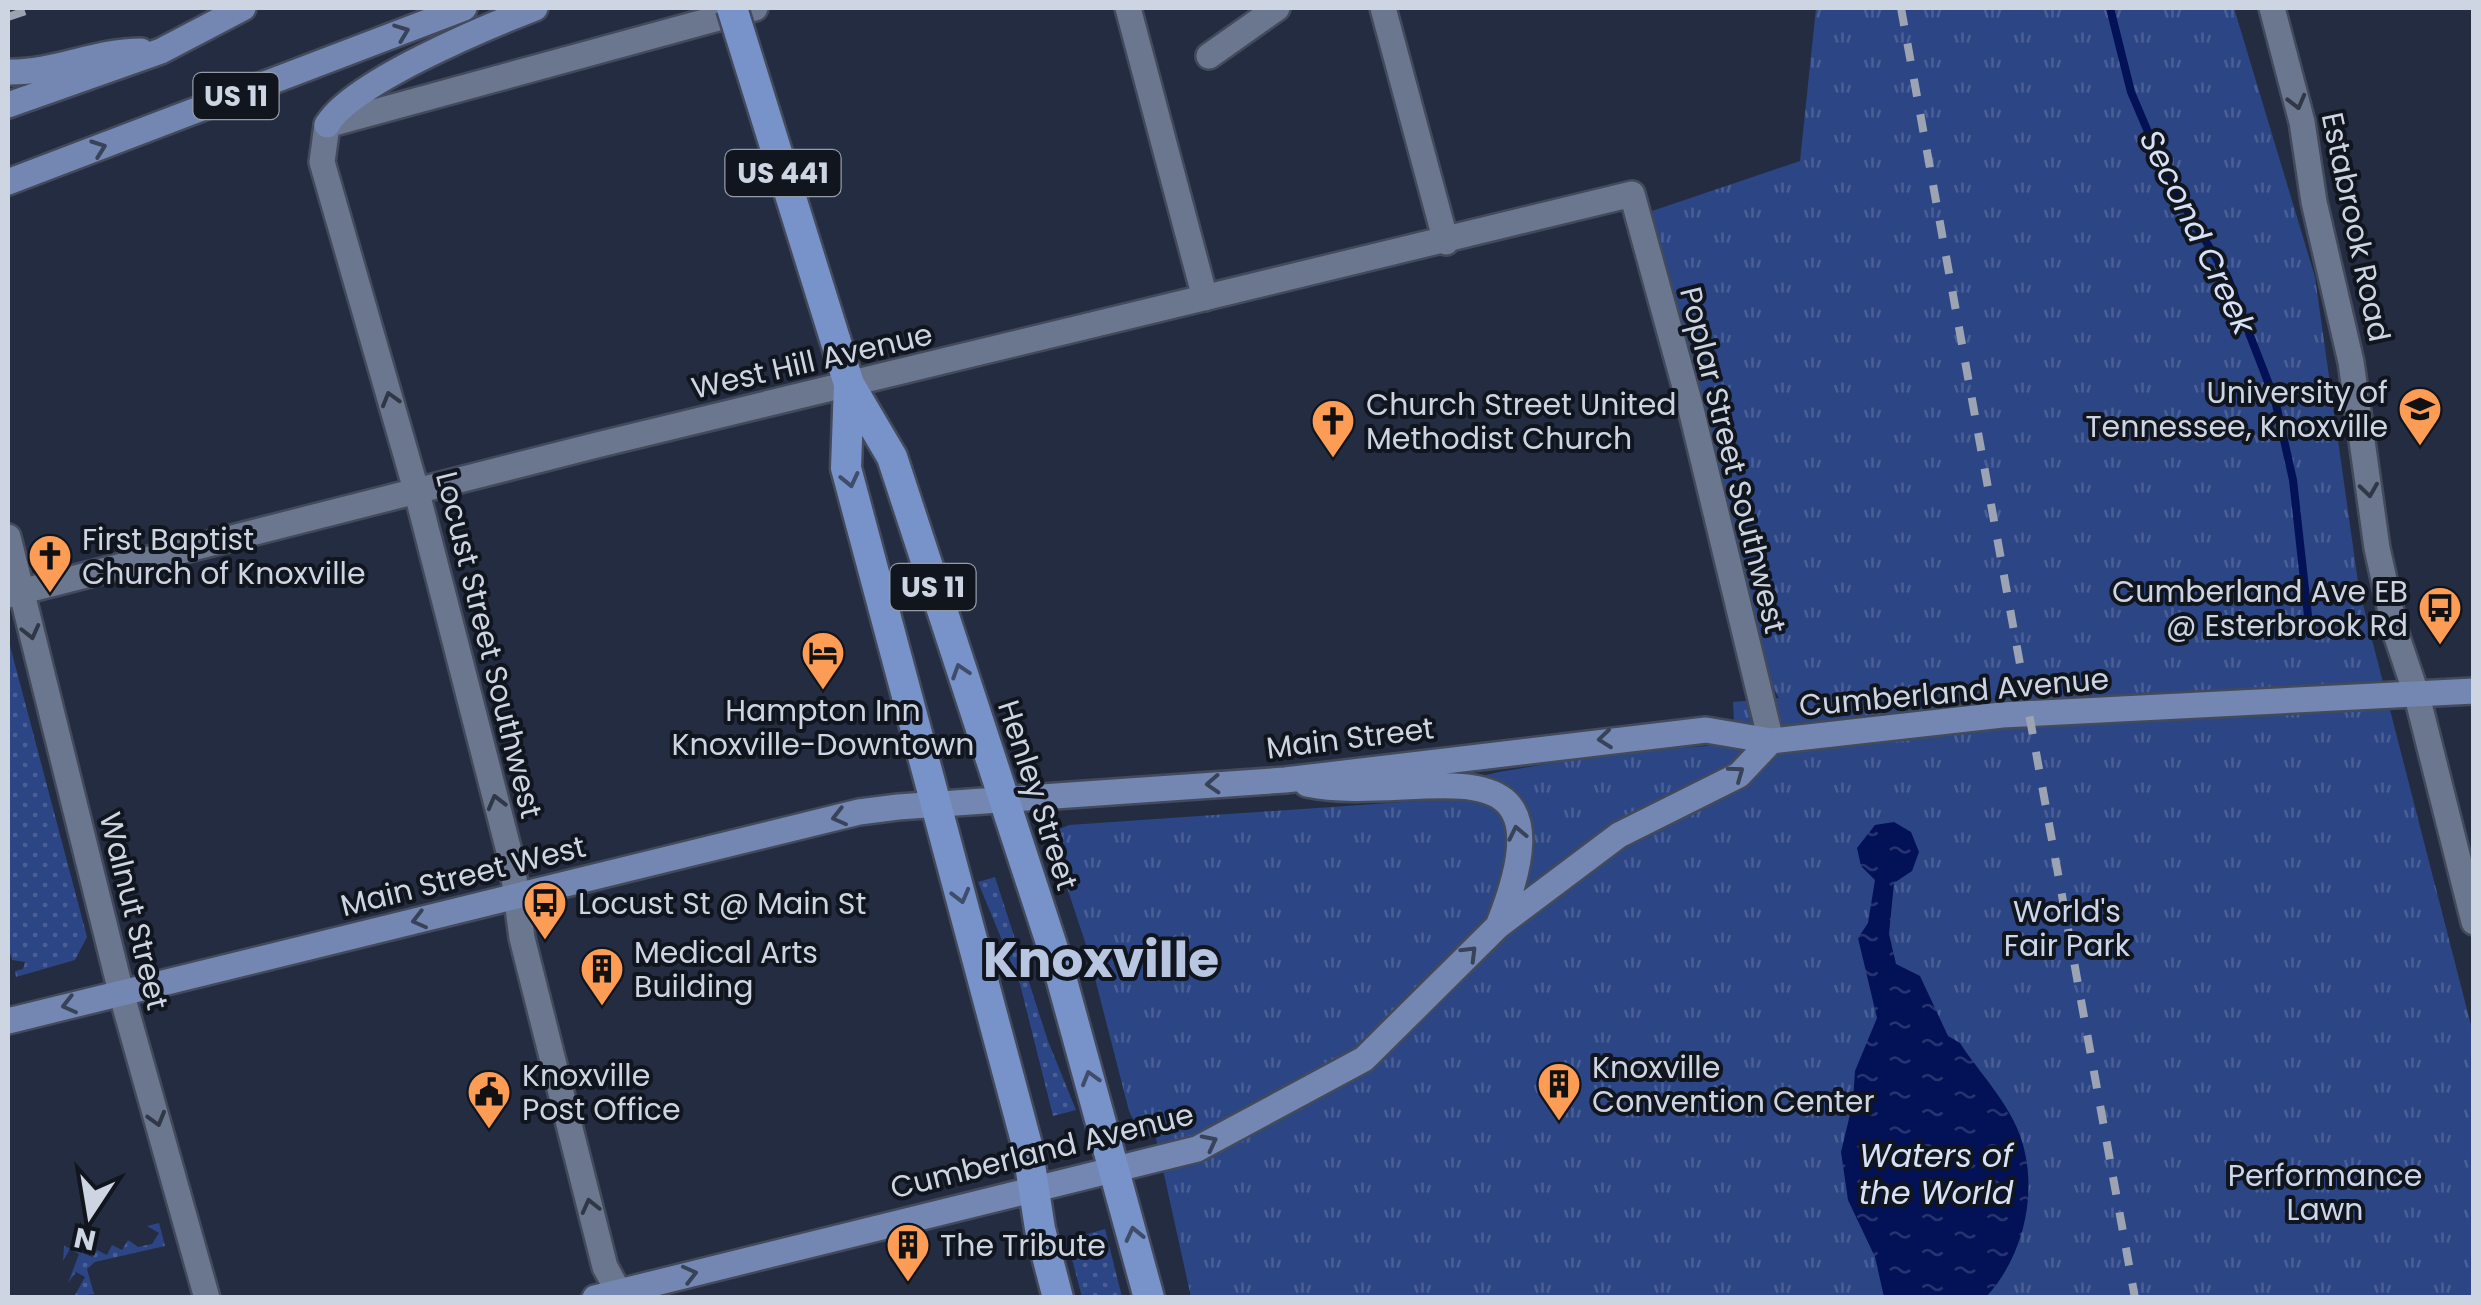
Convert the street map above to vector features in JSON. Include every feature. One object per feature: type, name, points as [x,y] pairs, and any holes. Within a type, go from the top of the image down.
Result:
[{"type":"highway","name":"Henley Street","points":[[732,8],[849,384],[892,457],[1055,956],[1150,1298]]},
{"type":"highway","name":"Henley Street","points":[[849,384],[846,468],[1028,1145],[1058,1298]]},
{"type":"main road","name":"US 11","points":[[8,106],[161,51],[243,8]]},
{"type":"main road","name":"US 11","points":[[8,182],[464,8]]},
{"type":"main road","points":[[326,125],[335,110],[356,95],[485,28],[535,8]]},
{"type":"main road","points":[[8,72],[62,68],[107,51],[161,51]]},
{"type":"main road","name":"Cumberland Avenue","points":[[611,1296],[1197,1149],[1364,1060],[1498,926],[1619,835],[1739,776],[1771,741],[2002,714],[2474,691]]},
{"type":"main road","name":"Main Street","points":[[936,802],[1285,780],[1690,732],[1771,741]]},
{"type":"main road","name":"Cumberland Avenue","points":[[1285,780],[1339,791],[1454,783],[1484,786],[1508,806],[1521,844],[1516,882],[1498,926]]},
{"type":"main road","name":"Main Street West","points":[[8,1021],[859,812],[936,802]]},
{"type":"street","points":[[326,125],[756,8]]},
{"type":"street","points":[[1128,8],[1205,298]]},
{"type":"street","points":[[1209,56],[1278,8]]},
{"type":"street","points":[[1383,8],[1446,242]]},
{"type":"street","name":"Estabrook Road","points":[[2272,8],[2302,122],[2314,202],[2351,362],[2377,548],[2396,634],[2417,696],[2474,922]]},
{"type":"street","name":"Locust Street Southwest","points":[[326,125],[322,162],[416,493],[512,863],[514,897],[611,1296]]},
{"type":"street","name":"West Hill Avenue","points":[[14,593],[1632,194]]},
{"type":"street","name":"Poplar Street Southwest","points":[[1632,194],[1690,402],[1771,741]]},
{"type":"street","name":"Walnut Street","points":[[8,538],[14,593],[207,1298]]},
{"type":"green space","name":"World's Fair Park","points":[[1816,8],[2234,8],[2315,277],[2359,589],[2473,1033],[2473,1297],[1191,1297],[1156,1138],[1140,1133],[1129,1111],[1088,951],[1057,857],[1055,831],[1069,825],[1447,799],[1486,775],[1499,772],[1610,753],[1735,744],[1733,702],[1779,698],[1768,680],[1652,211],[1800,161]]},
{"type":"green space","points":[[8,638],[87,937],[75,960],[16,977],[15,971],[23,969],[25,962],[12,960],[8,946]]},
{"type":"green space","points":[[995,877],[1048,1041],[1076,1110],[1053,1116],[1020,984],[978,882]]},
{"type":"green space","points":[[159,1223],[165,1246],[95,1262],[87,1269],[94,1294],[74,1297],[85,1277],[76,1272],[68,1283],[79,1254],[70,1249],[63,1261],[64,1246],[93,1257],[97,1250],[107,1255],[112,1245],[122,1250],[128,1240],[138,1247],[152,1244],[159,1233],[147,1226]]},
{"type":"green space","points":[[1105,1229],[1122,1297],[1082,1297],[1067,1240]]},
{"type":"water","name":"Waters of the World","points":[[1894,822],[1911,832],[1919,852],[1912,871],[1894,883],[1889,934],[1896,964],[1920,976],[1948,1036],[1960,1043],[1998,1094],[2024,1149],[2028,1194],[2020,1239],[2000,1280],[1986,1297],[1884,1297],[1875,1257],[1848,1200],[1841,1152],[1853,1102],[1855,1071],[1877,1018],[1858,938],[1868,923],[1875,880],[1861,866],[1857,848],[1875,825]]},
{"type":"waterway","name":"Second Creek","points":[[2110,8],[2131,92],[2169,181],[2227,276],[2275,400],[2293,480],[2310,634]]},
{"type":"railway","points":[[8,17],[34,8]]},
{"type":"railway","points":[[1901,8],[2135,1298]]},
{"type":"place","name":"University of Tennessee, Knoxville","points":[[2420,447]]},
{"type":"place","name":"Church Street United Methodist Church","points":[[1333,459]]},
{"type":"place","name":"First Baptist Church of Knoxville","points":[[50,594]]},
{"type":"place","name":"Cumberland Ave EB @ Esterbrook Rd","points":[[2440,646]]},
{"type":"place","name":"Hampton Inn Knoxville-Downtown","points":[[823,691]]},
{"type":"place","name":"Locust St @ Main St","points":[[545,941]]},
{"type":"place","name":"Medical Arts Building","points":[[602,1007]]},
{"type":"place","name":"Knoxville Convention Center","points":[[1559,1122]]},
{"type":"place","name":"Knoxville Post Office","points":[[489,1130]]},
{"type":"place","name":"The Tribute","points":[[908,1283]]},
{"type":"district","name":"Knoxville","points":[[1101,959]]},
{"type":"park label","name":"Performance Lawn","points":[[2325,1192]]}]
